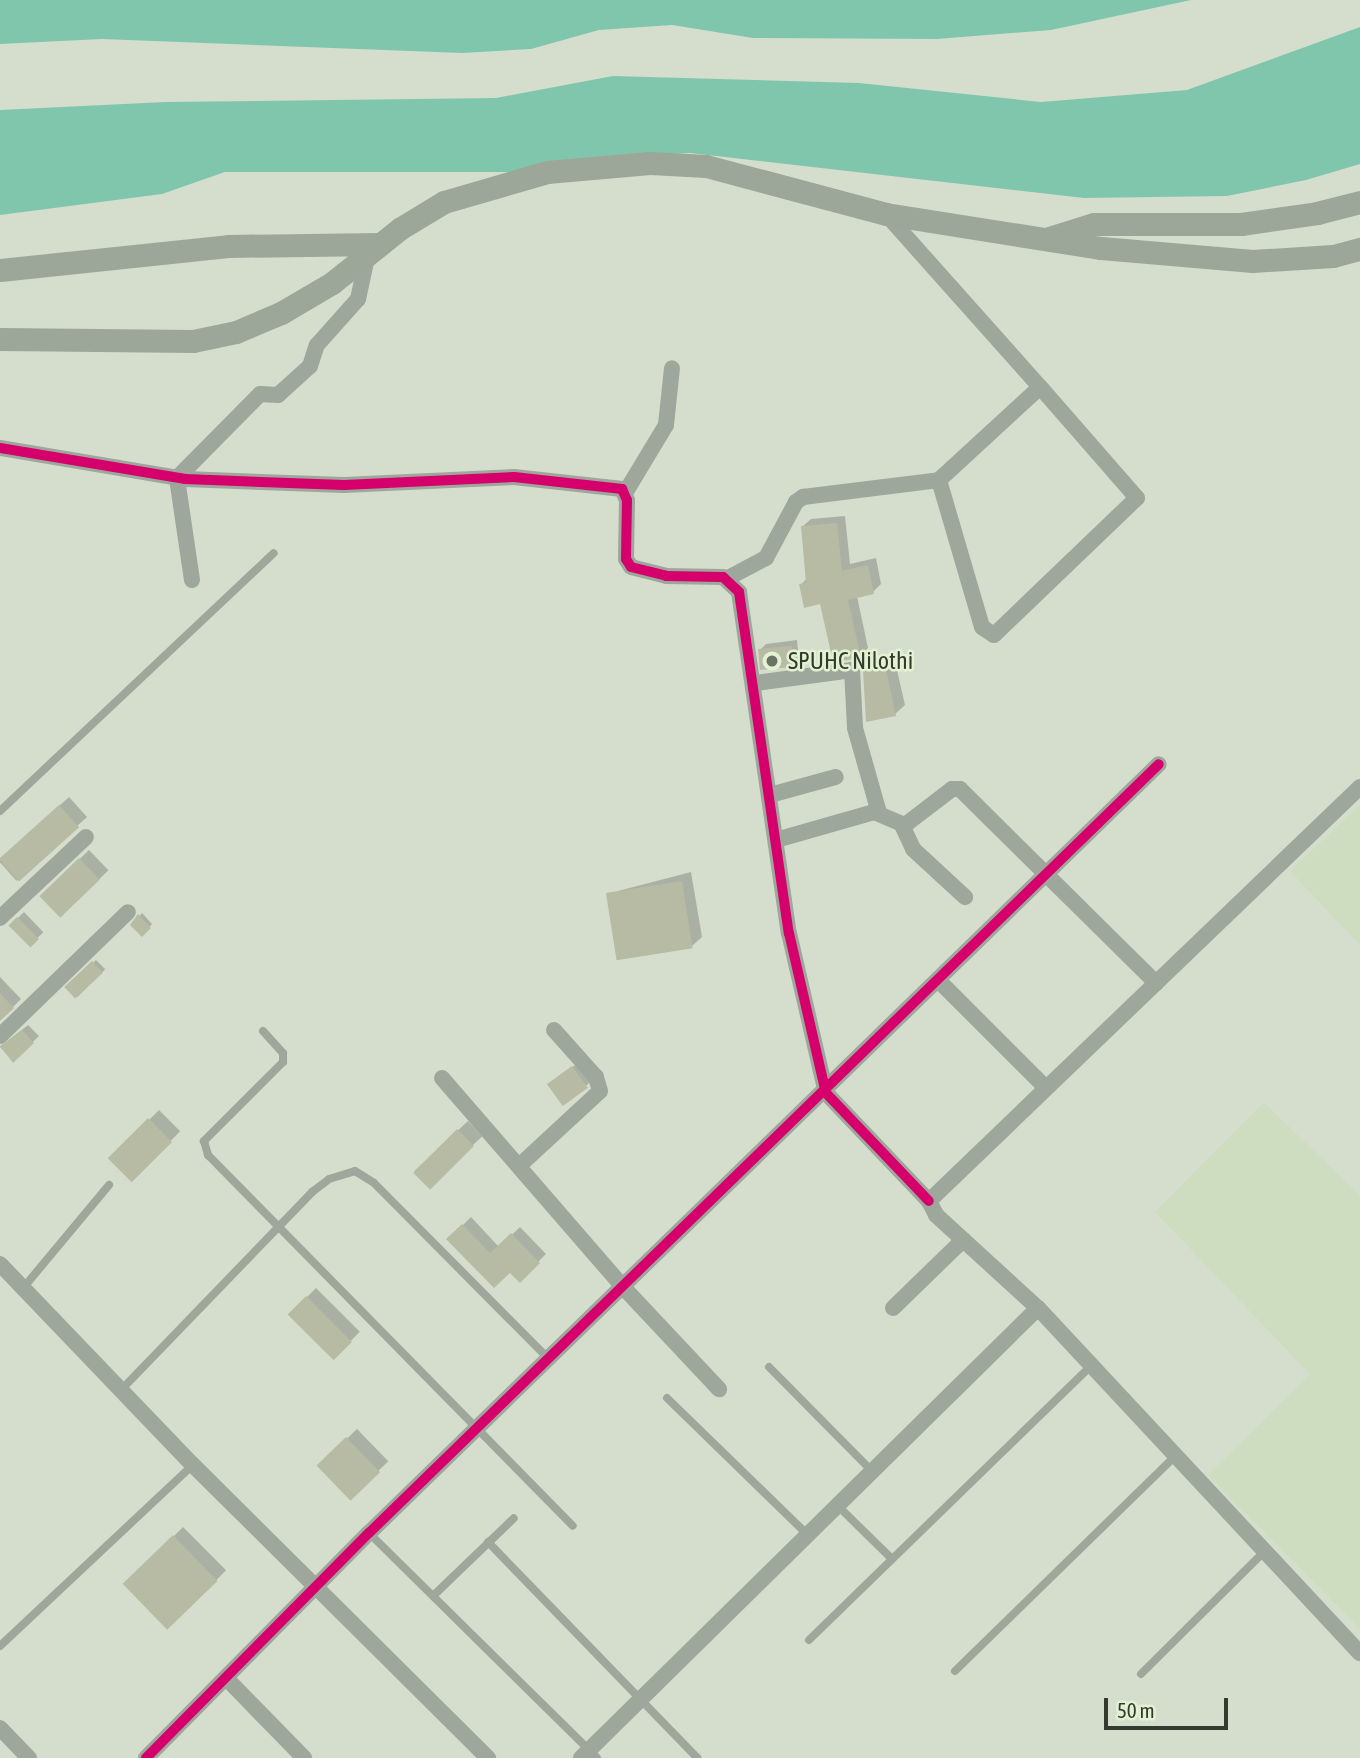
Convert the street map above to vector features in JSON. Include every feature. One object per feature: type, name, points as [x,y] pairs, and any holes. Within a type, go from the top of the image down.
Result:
[{"type":"street","points":[[0,339],[177,342],[213,338],[281,313],[332,283],[426,211],[479,190],[547,172],[650,163],[706,166],[886,214],[1045,239],[1252,261],[1320,258],[1360,249]]},
{"type":"street","points":[[1045,239],[1094,224],[1241,224],[1317,213],[1360,202]]},
{"type":"street","points":[[886,214],[1137,498],[994,635],[982,627],[939,480]]},
{"type":"street","points":[[0,270],[228,246],[374,249]]},
{"type":"street","points":[[177,478],[260,394],[278,395],[310,366],[317,345],[358,299],[374,249]]},
{"type":"street","points":[[672,368],[666,425],[625,493],[626,559],[631,567],[666,576],[728,578],[766,558],[796,502],[803,497],[939,480],[1040,387]]},
{"type":"street","points":[[0,448],[177,478],[344,485],[514,477],[611,485],[625,493]]},
{"type":"street","points":[[177,478],[192,580]]},
{"type":"street","points":[[728,578],[739,592],[755,683],[789,933],[826,1093],[929,1202],[936,1215],[1038,1308],[1360,1653]]},
{"type":"street","points":[[755,683],[852,670],[855,728],[879,813]]},
{"type":"street","points":[[146,1758],[369,1533],[826,1093],[1159,764]]},
{"type":"street","points":[[770,795],[836,777]]},
{"type":"street","points":[[929,1202],[1045,1087],[1360,787]]},
{"type":"street","points":[[902,825],[918,818],[952,789],[960,789],[1156,983]]},
{"type":"street","points":[[776,840],[879,813],[902,825],[913,849],[965,897]]},
{"type":"street","points":[[0,918],[86,837]]},
{"type":"street","points":[[0,1036],[128,912]]},
{"type":"street","points":[[940,982],[1045,1087]]},
{"type":"street","points":[[519,1166],[600,1091],[596,1077],[554,1030]]},
{"type":"street","points":[[442,1077],[624,1288],[719,1389]]},
{"type":"street","points":[[893,1308],[963,1240]]},
{"type":"street","points":[[0,1264],[193,1465],[488,1758]]},
{"type":"street","points":[[589,1755],[837,1505],[1038,1308]]},
{"type":"street","points":[[226,1678],[304,1758]]},
{"type":"street","points":[[0,1727],[29,1758]]},
{"type":"lane","points":[[0,811],[274,553]]},
{"type":"lane","points":[[263,1031],[283,1053],[283,1062],[203,1145],[276,1228],[573,1526]]},
{"type":"lane","points":[[122,1389],[276,1228],[329,1179],[355,1171],[365,1176],[550,1360]]},
{"type":"lane","points":[[23,1287],[109,1185]]},
{"type":"lane","points":[[809,1640],[1091,1366]]},
{"type":"lane","points":[[769,1367],[872,1471]]},
{"type":"lane","points":[[667,1398],[808,1535]]},
{"type":"lane","points":[[955,1671],[1175,1455]]},
{"type":"lane","points":[[0,1646],[193,1465]]},
{"type":"lane","points":[[837,1505],[892,1559]]},
{"type":"lane","points":[[433,1596],[514,1518]]},
{"type":"lane","points":[[369,1533],[589,1755]]},
{"type":"lane","points":[[488,1542],[697,1758]]},
{"type":"lane","points":[[1141,1674],[1265,1550]]},
{"type":"shaded area","points":[[0,0],[1191,0],[1051,30],[937,39],[753,38],[672,25],[599,30],[531,49],[462,53],[102,39],[0,44]]},
{"type":"shaded area","points":[[1360,27],[1360,164],[1306,180],[1227,196],[1084,198],[690,153],[605,158],[509,172],[225,172],[162,194],[0,215],[0,110],[165,102],[496,98],[613,76],[859,83],[1041,102],[1187,90]]},
{"type":"shaded area","points":[[1360,805],[1360,945],[1290,871]]},
{"type":"shaded area","points":[[1264,1102],[1360,1196],[1360,1629],[1208,1475],[1310,1374],[1155,1212]]},
{"type":"building","points":[[837,523],[842,571],[868,565],[874,594],[848,600],[861,658],[833,662],[820,604],[804,608],[799,584],[806,583],[801,526]]},
{"type":"building","points":[[792,646],[794,667],[760,670],[758,649]]},
{"type":"building","points":[[885,665],[896,716],[866,722],[863,670]]},
{"type":"building","points":[[59,805],[79,827],[19,881],[0,858]]},
{"type":"building","points":[[79,858],[100,880],[60,918],[39,896]]},
{"type":"building","points":[[682,881],[693,948],[617,960],[606,893]]},
{"type":"building","points":[[138,914],[151,928],[142,937],[130,925]]},
{"type":"building","points":[[17,917],[39,939],[30,947],[9,925]]},
{"type":"building","points":[[92,961],[103,973],[75,999],[64,987]]},
{"type":"building","points":[[0,993],[14,1008],[0,1021]]},
{"type":"building","points":[[22,1030],[34,1043],[13,1063],[0,1046]]},
{"type":"building","points":[[572,1066],[588,1088],[563,1106],[547,1084]]},
{"type":"building","points":[[148,1118],[172,1142],[132,1182],[108,1158]]},
{"type":"building","points":[[457,1129],[474,1146],[430,1190],[413,1173]]},
{"type":"building","points":[[462,1224],[490,1253],[511,1233],[540,1263],[520,1283],[510,1273],[494,1288],[446,1239]]},
{"type":"building","points":[[306,1296],[352,1342],[334,1360],[288,1314]]},
{"type":"building","points":[[346,1437],[380,1472],[351,1501],[317,1465]]},
{"type":"building","points":[[173,1535],[217,1581],[167,1630],[123,1584]]},
{"type":"cycle path","points":[[0,448],[185,479],[344,485],[514,477],[622,489],[627,500],[626,559],[631,567],[666,576],[723,577],[739,592],[789,933],[826,1093],[929,1201]]},
{"type":"cycle path","points":[[146,1758],[369,1533],[1159,764]]},
{"type":"place","name":"SPUHC Nilothi","points":[[772,661]]}]
